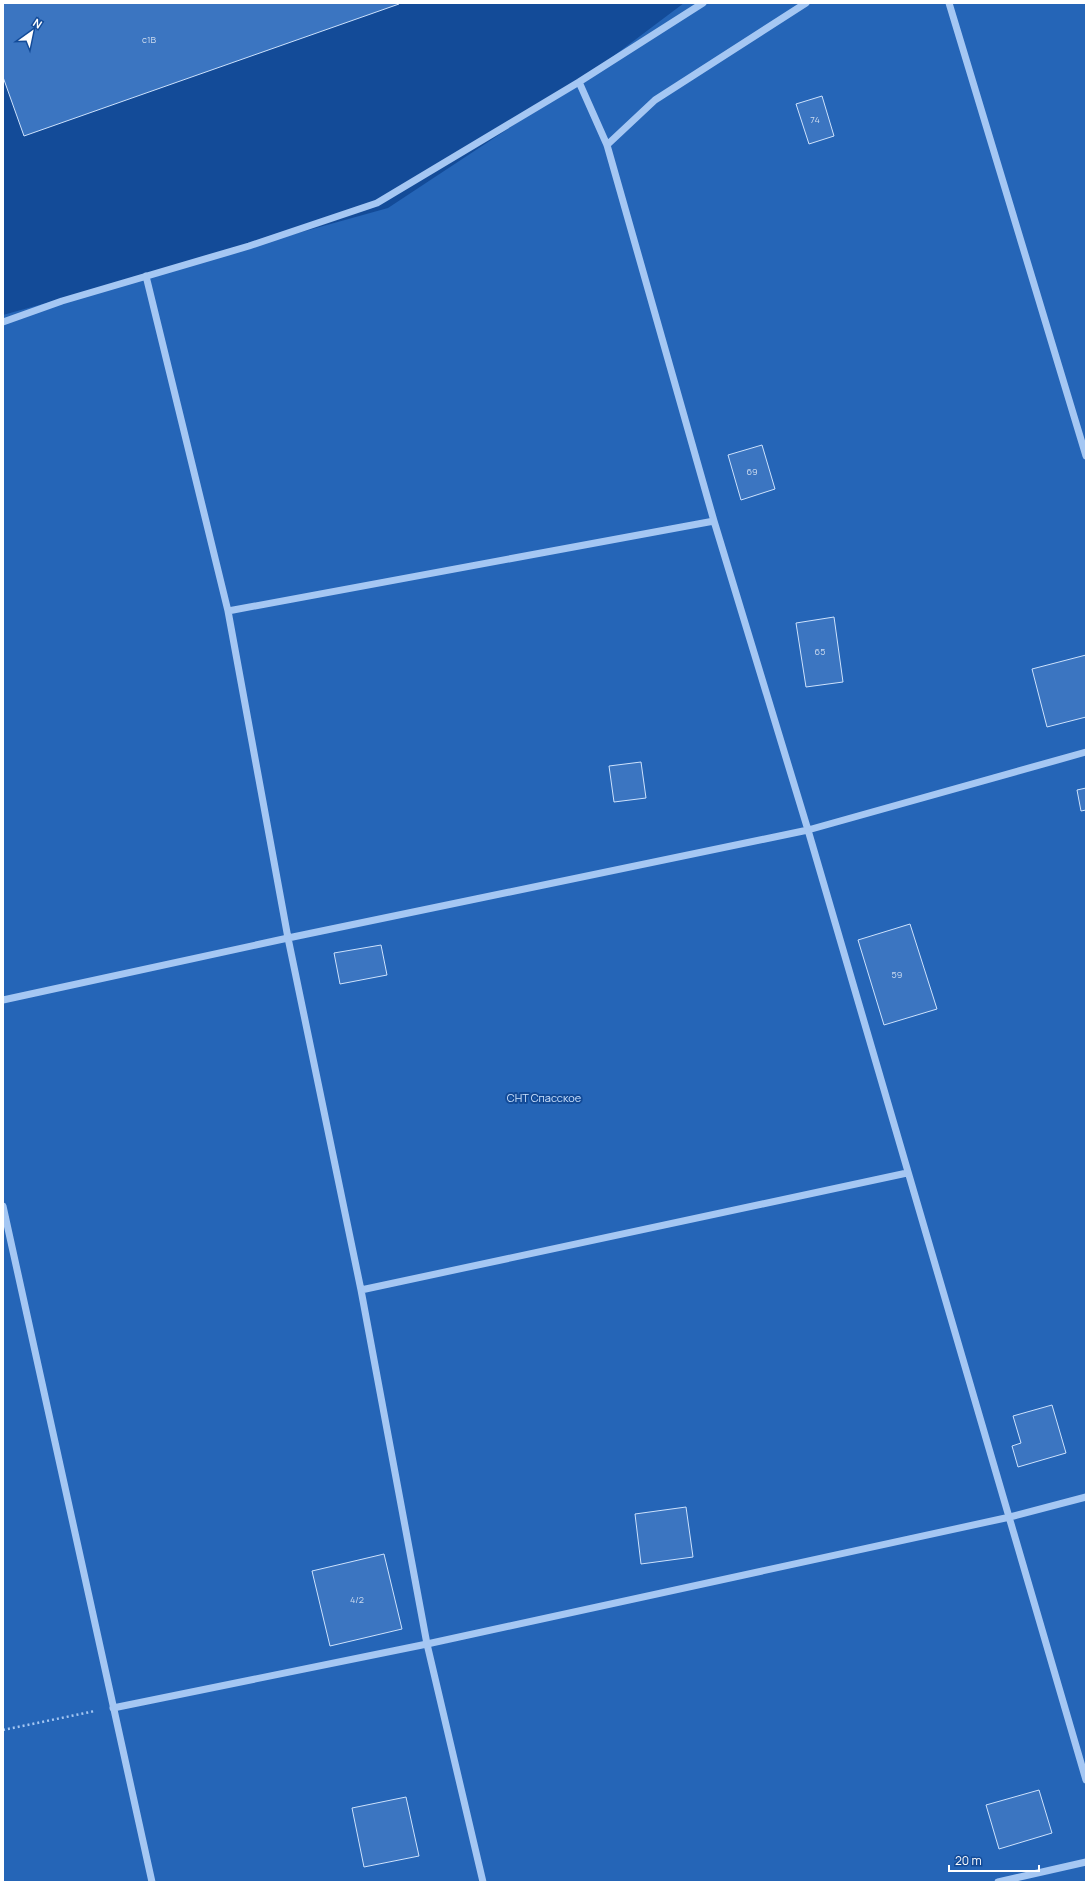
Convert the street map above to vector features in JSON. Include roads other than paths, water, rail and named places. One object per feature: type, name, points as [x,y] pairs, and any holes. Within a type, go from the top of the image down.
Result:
[{"type":"street","points":[[3,322],[62,301],[249,246],[377,203],[579,82],[703,3]]},
{"type":"street","points":[[607,145],[655,100],[806,3]]},
{"type":"street","points":[[949,3],[1086,456]]},
{"type":"street","points":[[579,82],[607,145],[714,521],[808,830],[1086,1780]]},
{"type":"street","points":[[146,276],[228,611],[288,938],[361,1290],[427,1644],[483,1882]]},
{"type":"street","points":[[228,611],[714,521]]},
{"type":"street","points":[[3,1000],[288,938],[808,830],[1086,752]]},
{"type":"street","points":[[361,1290],[908,1173]]},
{"type":"street","points":[[3,1206],[152,1882]]},
{"type":"street","points":[[113,1708],[427,1644],[1010,1517],[1086,1497]]},
{"type":"street","points":[[998,1882],[1086,1862]]},
{"type":"park label","name":"СНТ Спасское","points":[[544,1098]]}]
